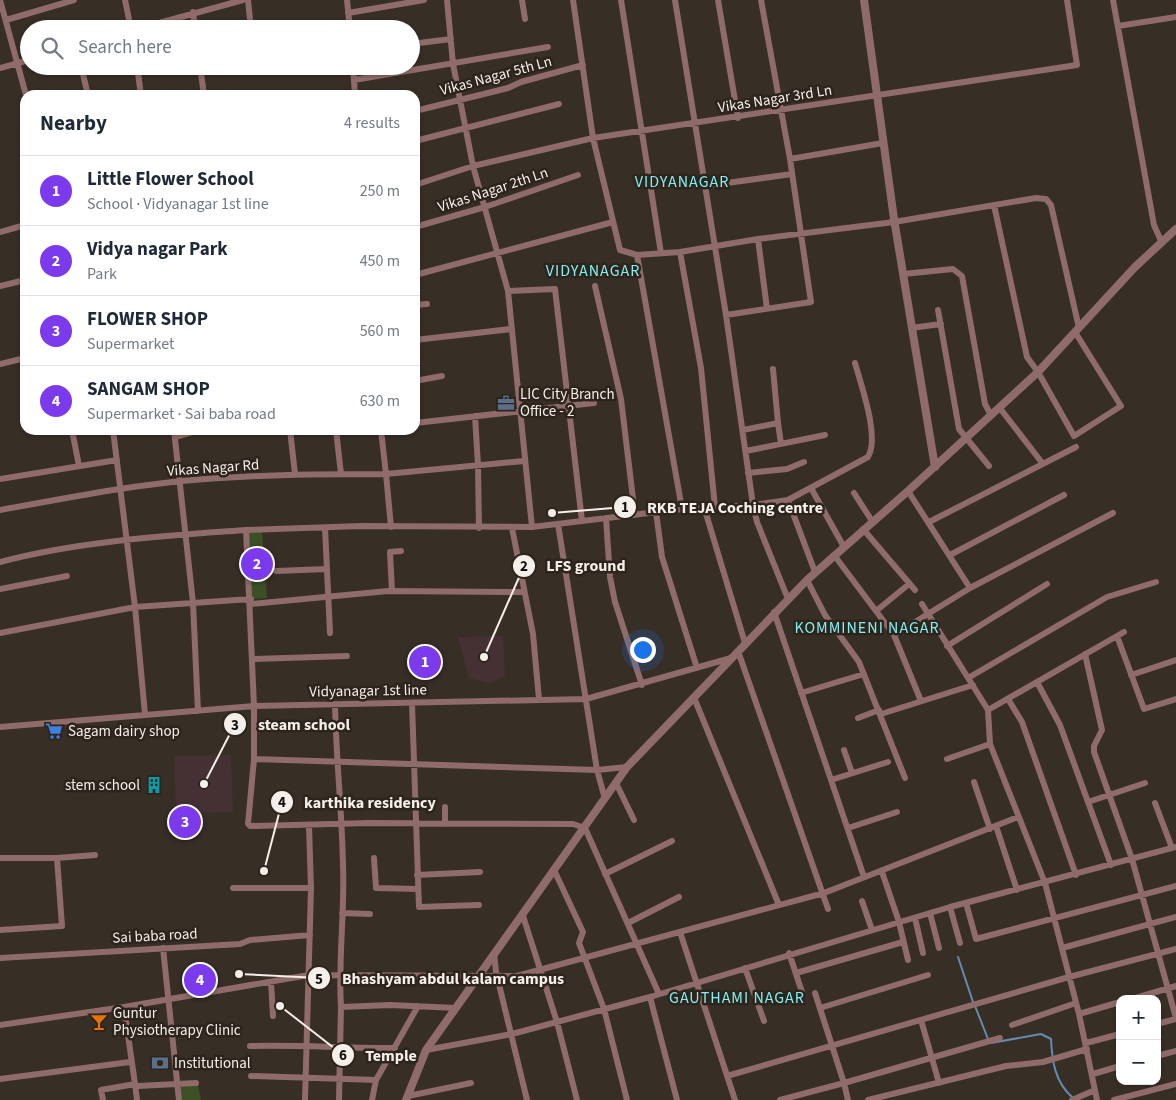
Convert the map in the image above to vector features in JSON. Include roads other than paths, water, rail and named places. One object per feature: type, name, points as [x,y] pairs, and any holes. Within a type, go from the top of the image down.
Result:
[{"type":"street","points":[[0,0],[20,74]]},
{"type":"street","points":[[6,20],[74,0]]},
{"type":"street","points":[[125,0],[130,20]]},
{"type":"street","points":[[167,20],[243,0]]},
{"type":"street","points":[[248,0],[250,20]]},
{"type":"street","points":[[347,0],[349,20]]},
{"type":"street","points":[[348,13],[424,0]]},
{"type":"street","points":[[447,0],[453,64],[465,128],[473,166],[499,253],[508,291],[532,527]]},
{"type":"street","points":[[522,0],[525,19]]},
{"type":"street","points":[[573,0],[593,138],[620,250],[637,255],[680,252],[758,239],[894,222],[994,205],[1036,198],[1046,199],[1051,205],[1077,330],[1121,406],[1074,436],[1038,372],[1027,357],[994,205]]},
{"type":"street","points":[[621,0],[661,253]]},
{"type":"street","points":[[675,0],[726,315],[756,522],[788,599]]},
{"type":"street","points":[[718,0],[738,118]]},
{"type":"street","points":[[726,315],[811,302],[790,159],[762,0]]},
{"type":"street","points":[[864,0],[882,143],[935,468]]},
{"type":"street","name":"Vikas Nagar 3rd Ln","points":[[420,183],[473,166],[593,138],[738,118],[1077,65],[1067,0]]},
{"type":"street","points":[[1113,0],[1154,225],[1162,243]]},
{"type":"street","points":[[193,12],[194,20]]},
{"type":"street","points":[[1118,26],[1176,17]]},
{"type":"street","points":[[420,43],[451,39]]},
{"type":"street","points":[[420,69],[548,47]]},
{"type":"street","points":[[0,68],[20,63]]},
{"type":"street","name":"Vikas Nagar 5th Ln","points":[[420,110],[583,65]]},
{"type":"street","points":[[20,75],[25,90]]},
{"type":"street","points":[[84,75],[87,90]]},
{"type":"street","points":[[138,75],[140,90]]},
{"type":"street","points":[[201,75],[203,90]]},
{"type":"street","points":[[354,75],[355,90]]},
{"type":"street","points":[[354,80],[385,75]]},
{"type":"street","points":[[420,140],[559,104]]},
{"type":"street","points":[[790,159],[882,143]]},
{"type":"street","points":[[705,186],[792,174]]},
{"type":"street","name":"Vikas Nagar 2th Ln","points":[[420,226],[485,207],[578,176]]},
{"type":"street","points":[[420,274],[613,222]]},
{"type":"street","points":[[0,232],[20,227]]},
{"type":"street","points":[[407,1098],[426,1050],[494,952],[555,872],[627,767],[694,700],[774,612],[815,572],[935,468],[1038,372],[1135,267],[1176,229]]},
{"type":"street","points":[[758,239],[768,309]]},
{"type":"street","points":[[680,252],[700,368],[714,507]]},
{"type":"street","points":[[637,255],[682,509]]},
{"type":"street","points":[[903,274],[953,269],[962,276],[985,404],[991,415]]},
{"type":"street","points":[[0,286],[20,281]]},
{"type":"street","points":[[595,286],[621,398],[635,515]]},
{"type":"street","points":[[508,291],[555,289],[582,522]]},
{"type":"street","points":[[420,305],[427,304]]},
{"type":"street","points":[[938,310],[959,429],[989,466]]},
{"type":"street","points":[[912,328],[941,324]]},
{"type":"street","points":[[420,339],[512,329]]},
{"type":"street","points":[[0,364],[20,359]]},
{"type":"street","points":[[0,562],[27,555],[184,534],[325,528],[532,527],[682,509],[753,505],[788,500],[868,457],[872,450],[871,432],[855,363]]},
{"type":"street","points":[[773,370],[781,444]]},
{"type":"street","points":[[420,380],[442,376]]},
{"type":"street","points":[[420,422],[594,403]]},
{"type":"street","points":[[999,407],[1043,464]]},
{"type":"street","points":[[475,416],[479,528]]},
{"type":"street","points":[[743,430],[778,423]]},
{"type":"street","points":[[73,435],[79,466]]},
{"type":"street","points":[[114,435],[135,607],[144,714]]},
{"type":"street","points":[[174,435],[192,603],[198,711]]},
{"type":"street","points":[[291,435],[295,474]]},
{"type":"street","points":[[337,435],[341,474]]},
{"type":"street","points":[[382,435],[391,527]]},
{"type":"street","points":[[746,450],[825,435]]},
{"type":"street","points":[[929,522],[1076,447]]},
{"type":"street","points":[[0,479],[117,460]]},
{"type":"street","name":"Vikas Nagar Rd","points":[[0,510],[121,488],[295,474],[386,474],[524,461]]},
{"type":"street","points":[[748,473],[787,469],[804,462]]},
{"type":"street","points":[[811,488],[844,546]]},
{"type":"street","points":[[908,491],[970,588]]},
{"type":"street","points":[[854,493],[872,521]]},
{"type":"street","points":[[950,555],[1064,495]]},
{"type":"street","points":[[788,500],[815,572]]},
{"type":"street","points":[[704,507],[745,643]]},
{"type":"street","points":[[656,512],[662,557],[697,668]]},
{"type":"street","points":[[894,635],[970,588],[1113,512]]},
{"type":"street","points":[[606,518],[610,577],[615,602],[642,684]]},
{"type":"street","points":[[558,524],[597,770],[605,800]]},
{"type":"street","points":[[325,528],[330,633]]},
{"type":"street","points":[[512,528],[533,634],[539,699]]},
{"type":"street","points":[[863,529],[915,590]]},
{"type":"street","points":[[246,530],[251,601],[254,706],[254,759],[248,824],[250,826],[574,824],[585,828],[660,994]]},
{"type":"street","points":[[392,591],[390,552],[401,552]]},
{"type":"street","points":[[834,555],[894,635],[921,701]]},
{"type":"street","points":[[276,571],[327,569]]},
{"type":"street","points":[[0,589],[67,576]]},
{"type":"street","points":[[807,580],[825,615],[860,662],[905,778]]},
{"type":"street","points":[[968,678],[1107,597],[1156,582]]},
{"type":"street","points":[[876,611],[909,584]]},
{"type":"street","points":[[947,646],[1047,584]]},
{"type":"street","points":[[0,633],[135,607],[328,597],[392,591],[524,592]]},
{"type":"street","points":[[922,604],[988,710],[990,744],[1045,883],[1087,1046],[1097,1100]]},
{"type":"street","points":[[774,612],[864,877]]},
{"type":"street","points":[[988,710],[1124,632]]},
{"type":"street","points":[[1117,636],[1144,709],[1176,699]]},
{"type":"street","points":[[738,651],[828,909]]},
{"type":"street","points":[[1085,654],[1102,730],[1094,746],[1094,752],[1132,859],[1176,1019],[1161,1023]]},
{"type":"street","points":[[252,659],[348,656]]},
{"type":"street","name":"Vidyanagar 1st line","points":[[0,727],[254,706],[586,699],[732,658]]},
{"type":"street","points":[[1131,675],[1176,660]]},
{"type":"street","points":[[802,693],[864,674]]},
{"type":"street","points":[[1037,682],[1060,725],[1111,865]]},
{"type":"street","points":[[858,718],[972,685]]},
{"type":"street","points":[[1008,699],[1022,722],[1076,874]]},
{"type":"street","points":[[694,700],[779,906]]},
{"type":"street","points":[[412,703],[419,907],[479,905]]},
{"type":"street","points":[[335,704],[336,761],[344,866],[339,975],[341,1048],[339,1100]]},
{"type":"street","points":[[947,759],[990,744]]},
{"type":"street","points":[[844,750],[852,773]]},
{"type":"street","points":[[254,759],[597,770],[627,767]]},
{"type":"street","points":[[831,780],[888,762]]},
{"type":"street","points":[[974,782],[1017,890]]},
{"type":"street","points":[[616,783],[634,820]]},
{"type":"street","points":[[1088,802],[1145,784]]},
{"type":"street","points":[[426,1050],[512,1034],[650,997],[950,907],[1174,848],[1155,803]]},
{"type":"street","points":[[445,808],[445,824]]},
{"type":"street","points":[[848,828],[896,812]]},
{"type":"street","points":[[0,1025],[124,1007],[309,975],[517,976],[824,893],[1018,818]]},
{"type":"street","points":[[306,1100],[312,888],[309,826]]},
{"type":"street","points":[[605,874],[672,841]]},
{"type":"street","points":[[0,858],[57,858],[95,855]]},
{"type":"street","points":[[0,930],[62,926],[57,858]]},
{"type":"street","points":[[374,858],[376,888],[418,889]]},
{"type":"street","points":[[418,875],[480,872]]},
{"type":"street","points":[[555,872],[583,932],[579,943],[604,1009],[627,1100]]},
{"type":"street","points":[[882,872],[899,922],[908,960]]},
{"type":"street","points":[[966,903],[976,939],[1176,886]]},
{"type":"street","points":[[233,888],[312,888]]},
{"type":"street","points":[[628,923],[679,897]]},
{"type":"street","points":[[862,901],[872,930]]},
{"type":"street","points":[[950,907],[960,943]]},
{"type":"street","points":[[342,913],[370,914]]},
{"type":"street","points":[[930,913],[938,948]]},
{"type":"street","points":[[523,916],[557,1022],[576,1100]]},
{"type":"street","points":[[914,918],[923,953]]},
{"type":"street","points":[[1062,948],[1176,918]]},
{"type":"street","points":[[680,932],[735,1100]]},
{"type":"street","name":"Sai baba road","points":[[0,958],[240,944],[250,940],[310,935]]},
{"type":"street","points":[[796,973],[903,942]]},
{"type":"street","points":[[163,948],[179,1100]]},
{"type":"street","points":[[728,1076],[1069,977],[1176,949]]},
{"type":"street","points":[[494,952],[498,977],[527,1100]]},
{"type":"street","points":[[789,954],[802,992]]},
{"type":"street","points":[[745,968],[764,1021]]},
{"type":"street","points":[[820,1008],[928,975]]},
{"type":"street","points":[[271,982],[274,1016]]},
{"type":"street","points":[[1146,995],[1176,986]]},
{"type":"street","points":[[815,993],[848,1100]]},
{"type":"street","points":[[650,997],[677,1100]]},
{"type":"street","points":[[1012,1025],[1076,1003]]},
{"type":"street","points":[[1079,1014],[1116,1003]]},
{"type":"street","points":[[340,1007],[418,1006],[456,1008]]},
{"type":"street","points":[[372,1100],[376,1080],[418,1006]]},
{"type":"street","points":[[124,1007],[130,1062],[137,1100]]},
{"type":"street","points":[[921,1020],[939,1083]]},
{"type":"street","points":[[868,1100],[1006,1066],[1048,1061],[1116,1035]]},
{"type":"street","points":[[780,1100],[996,1039]]},
{"type":"street","points":[[250,1046],[307,1044],[341,1048],[394,1048]]},
{"type":"street","points":[[1161,1055],[1176,1051]]},
{"type":"street","points":[[0,1079],[130,1062]]},
{"type":"street","points":[[1093,1074],[1116,1067]]},
{"type":"street","points":[[251,1076],[376,1080]]},
{"type":"street","points":[[102,1100],[101,1090],[135,1084],[138,1086],[196,1083]]},
{"type":"street","points":[[407,1098],[470,1083]]},
{"type":"street","points":[[1114,1100],[1176,1084]]},
{"type":"street","points":[[1075,1099],[1095,1090]]},
{"type":"waterway","points":[[958,957],[973,1002]]},
{"type":"waterway","points":[[975,1006],[988,1039]]},
{"type":"waterway","points":[[991,1043],[1041,1034],[1051,1039],[1052,1055],[1058,1078],[1072,1097]]},
{"type":"place","name":"LIC City Branch Office - 2","points":[[506,403]]},
{"type":"place","name":"RKB TEJA Coching centre","points":[[552,513]]},
{"type":"place","name":"Vidya nagar Park","points":[[257,564]]},
{"type":"place","name":"LFS ground","points":[[484,657]]},
{"type":"place","name":"Little Flower School","points":[[425,662]]},
{"type":"place","name":"Sagam dairy shop","points":[[54,731]]},
{"type":"place","name":"steam school","points":[[204,784]]},
{"type":"place","name":"stem school","points":[[154,785]]},
{"type":"place","name":"FLOWER SHOP","points":[[185,822]]},
{"type":"place","name":"karthika residency","points":[[264,871]]},
{"type":"place","name":"Bhashyam abdul kalam campus","points":[[239,974]]},
{"type":"place","name":"SANGAM SHOP","points":[[200,980]]},
{"type":"place","name":"Temple","points":[[280,1006]]},
{"type":"place","name":"Guntur Physiotherapy Clinic","points":[[99,1022]]},
{"type":"place","name":"Institutional","points":[[160,1063]]},
{"type":"district","name":"VIDYANAGAR","points":[[682,182]]},
{"type":"district","name":"VIDYANAGAR","points":[[593,271]]},
{"type":"district","name":"KOMMINENI NAGAR","points":[[867,628]]},
{"type":"district","name":"GAUTHAMI NAGAR","points":[[737,998]]}]
